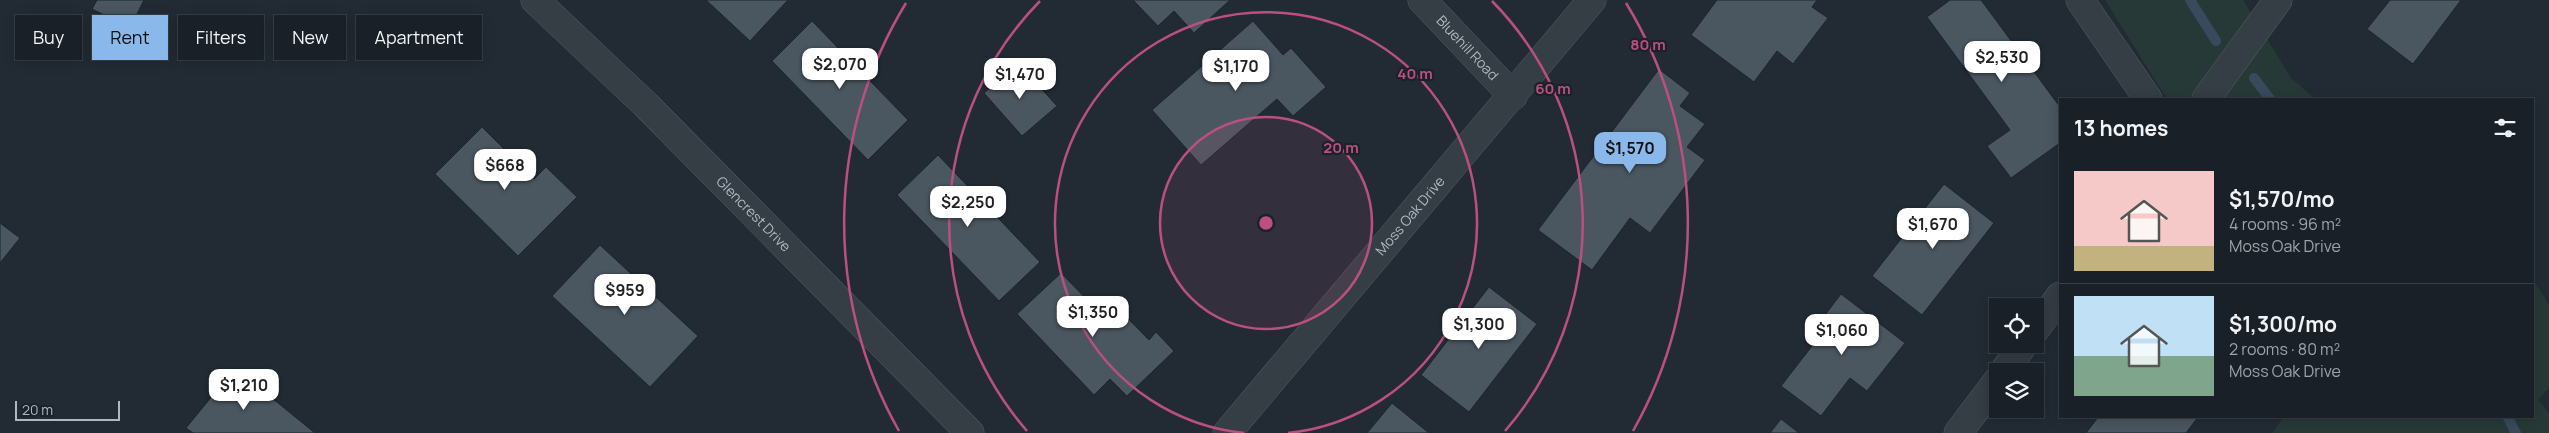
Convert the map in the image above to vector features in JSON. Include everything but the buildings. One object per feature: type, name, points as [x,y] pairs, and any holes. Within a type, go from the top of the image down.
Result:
[{"type":"street","name":"Glencrest Drive","points":[[535,0],[646,105],[970,433]]},
{"type":"street","name":"Bluehill Road","points":[[1422,0],[1513,96]]},
{"type":"street","name":"Moss Oak Drive","points":[[1227,433],[1592,0]]},
{"type":"street","points":[[2080,0],[2147,98]]},
{"type":"street","points":[[2207,98],[2278,0]]},
{"type":"street","points":[[2044,318],[2059,297]]},
{"type":"street","points":[[1958,433],[1989,392]]},
{"type":"shaded area","points":[[2105,0],[2243,0],[2291,78],[2314,98],[2166,98]]},
{"type":"shaded area","points":[[2534,281],[2549,305],[2549,388],[2538,400],[2549,413],[2549,433],[2272,433],[2283,418],[2534,418]]},
{"type":"waterway","points":[[2190,0],[2216,41]]},
{"type":"waterway","points":[[2254,78],[2269,98]]},
{"type":"waterway","points":[[2508,418],[2516,433]]}]
